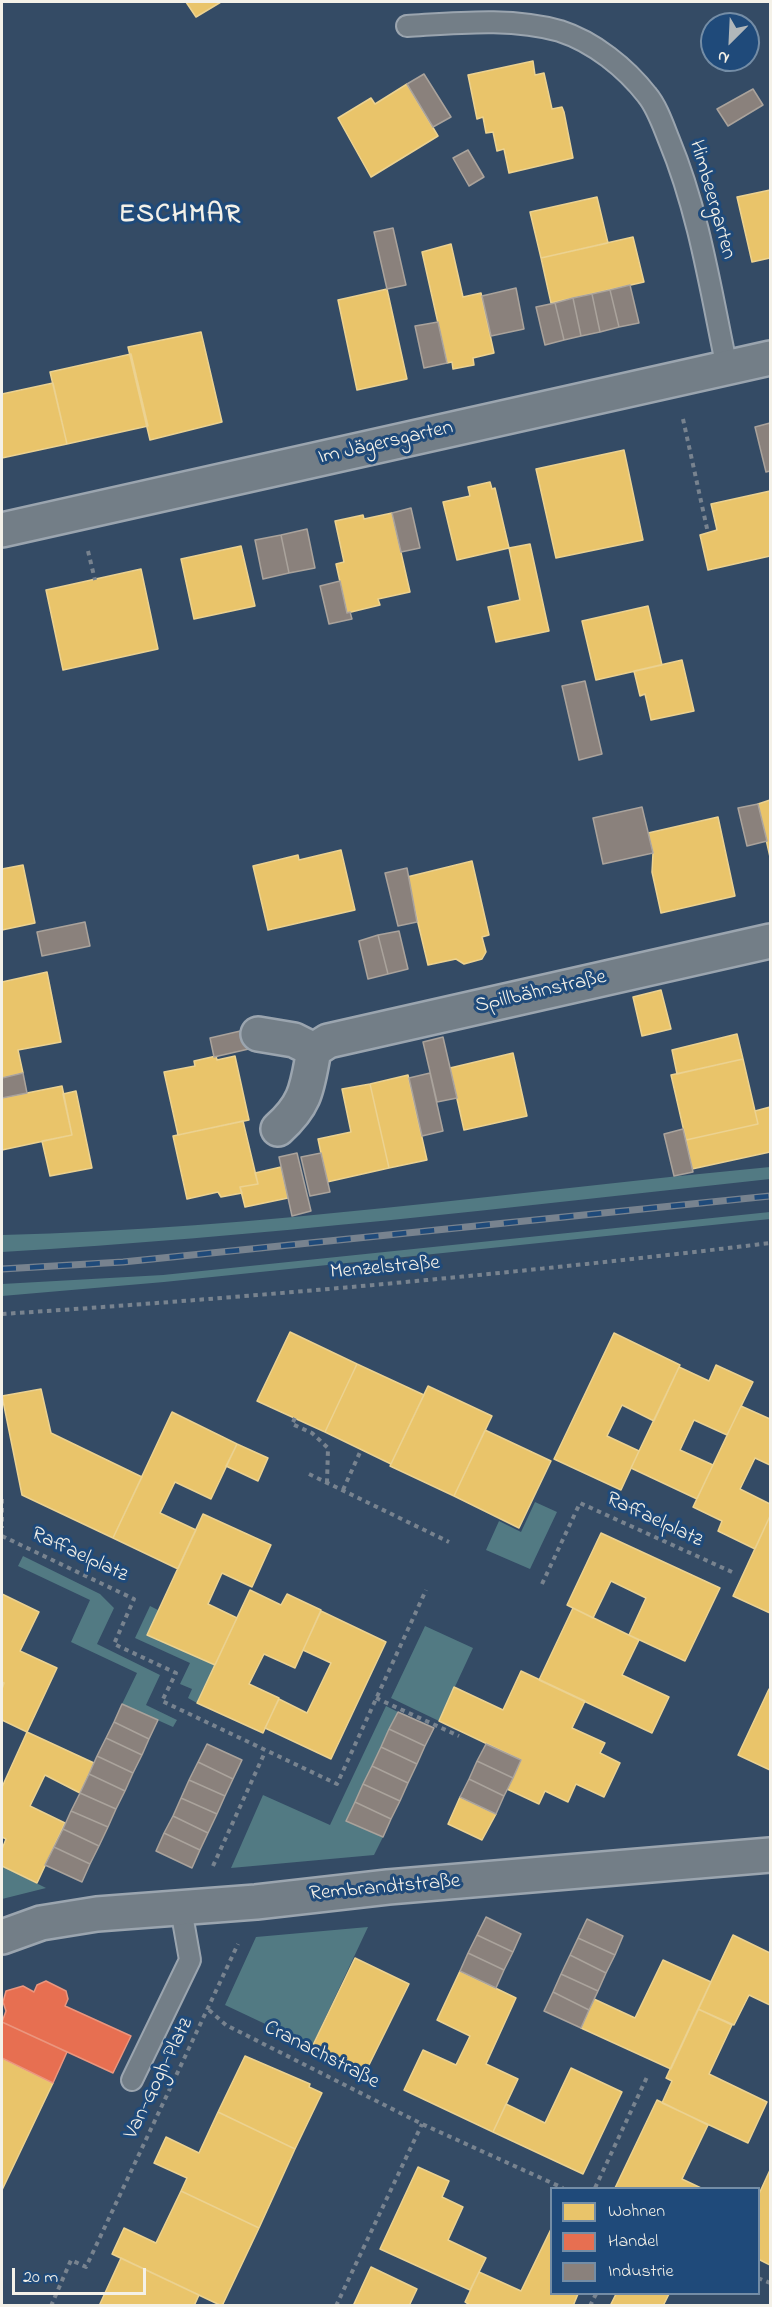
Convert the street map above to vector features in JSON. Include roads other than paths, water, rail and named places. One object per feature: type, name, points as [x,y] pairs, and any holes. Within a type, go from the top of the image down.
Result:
[{"type":"street","name":"Im Jägersgarten","points":[[2,531],[771,358]]},
{"type":"street","name":"Spillbähnstraße","points":[[314,1050],[328,1041],[771,941]]},
{"type":"street","points":[[258,1034],[294,1040],[314,1050],[305,1092],[296,1113],[278,1129]]},
{"type":"street","name":"Rembrandtstraße","points":[[2,1937],[41,1923],[97,1914],[256,1902],[388,1887],[771,1855]]},
{"type":"lane","name":"Himbeergarten","points":[[407,26],[468,23],[526,24],[561,32],[593,46],[623,69],[648,96],[680,165],[699,234],[727,368]]},
{"type":"lane","points":[[132,2080],[190,1960],[195,1907]]},
{"type":"railway","points":[[2,1269],[123,1262],[770,1196]]},
{"type":"district","name":"ESCHMAR","points":[[180,217]]}]
